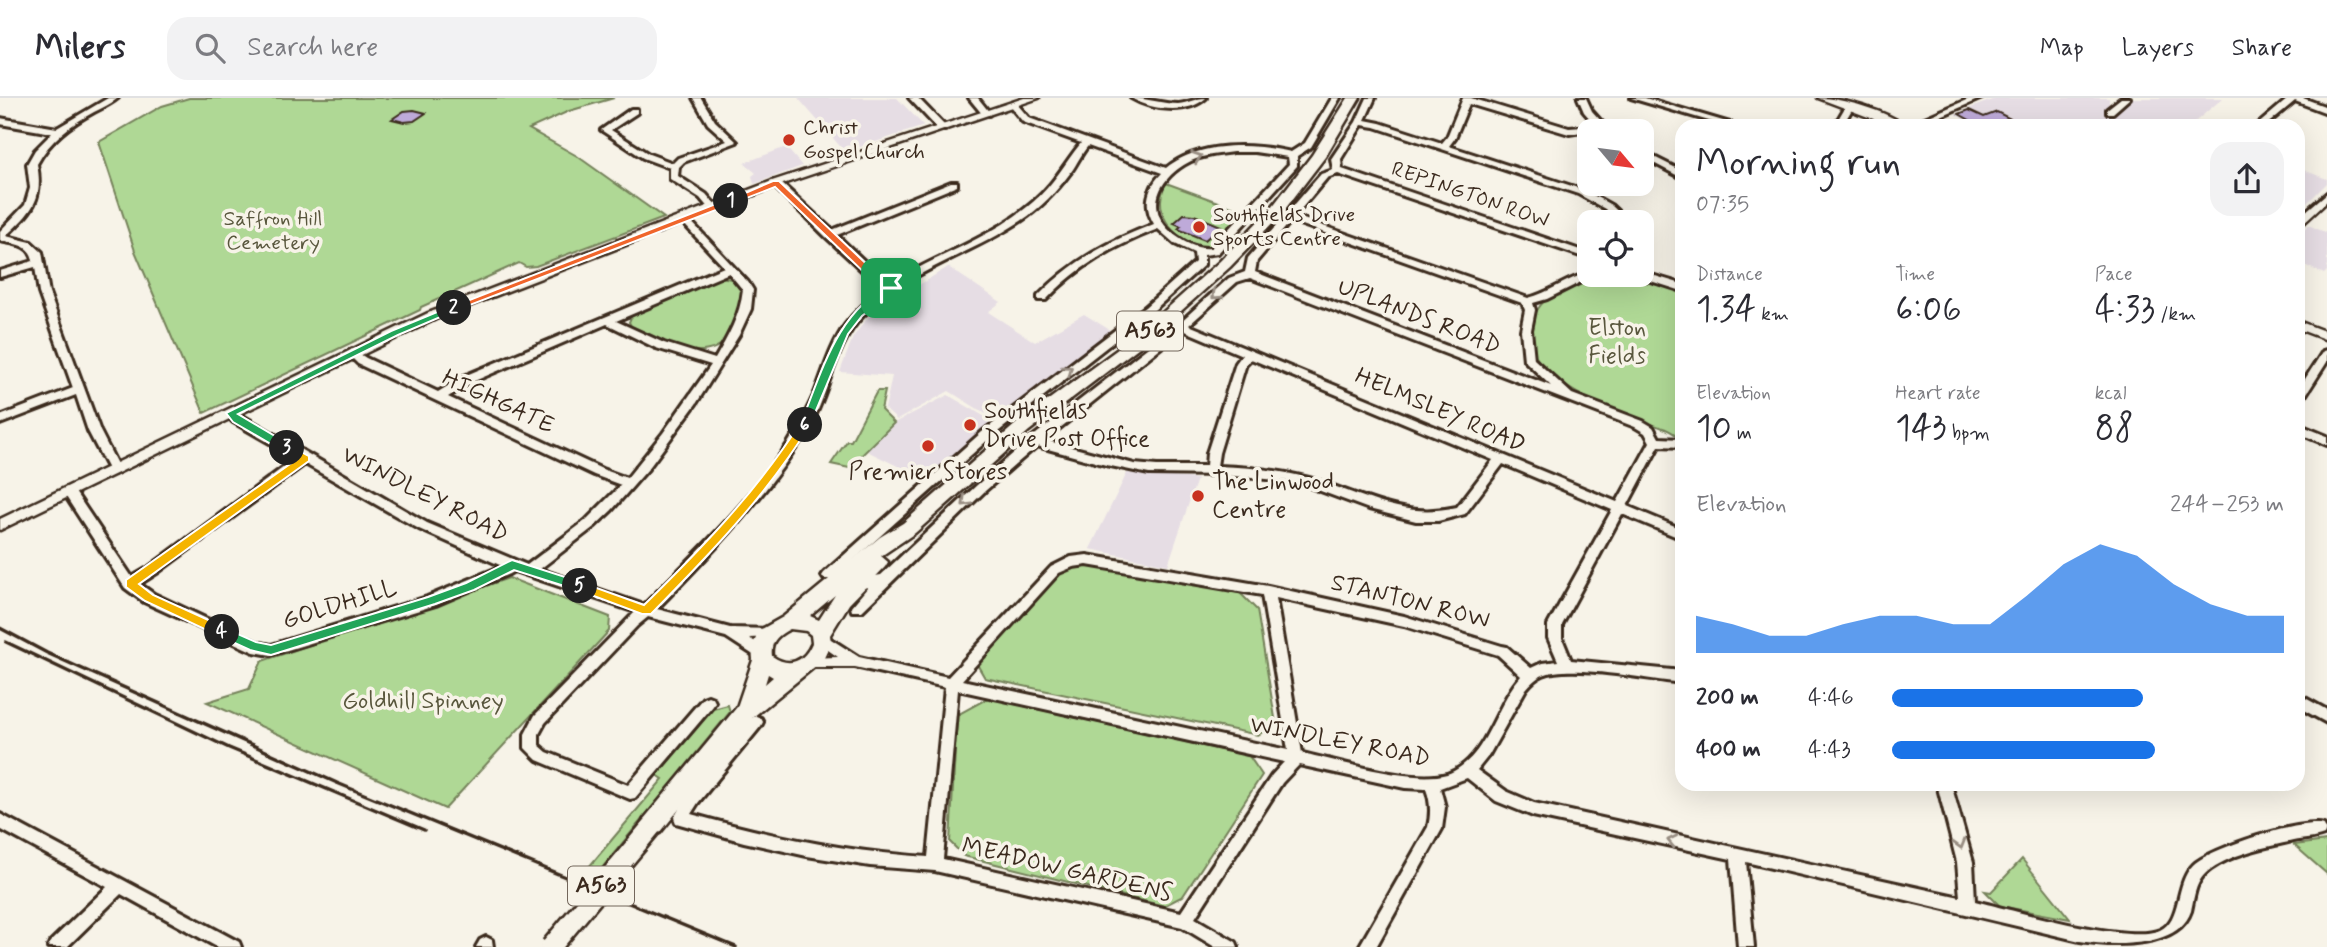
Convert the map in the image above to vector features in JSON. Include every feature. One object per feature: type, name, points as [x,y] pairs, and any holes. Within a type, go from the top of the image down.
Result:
[{"type":"highway","name":"A563","points":[[790,622],[852,572],[894,547],[909,528],[1023,427],[1146,335],[1225,264],[1277,210],[1311,166],[1354,98]]},
{"type":"highway","name":"A563","points":[[822,636],[852,572]]},
{"type":"highway","points":[[790,622],[806,622],[822,636],[819,655],[804,666],[780,671],[762,656],[769,633],[790,622]]},
{"type":"highway","name":"A563","points":[[751,717],[762,656]]},
{"type":"highway","name":"A563","points":[[551,947],[652,826],[751,717],[804,666]]},
{"type":"main road","points":[[0,525],[432,316],[776,183],[1034,98]]},
{"type":"main road","points":[[1823,98],[1883,119]]},
{"type":"main road","points":[[2305,328],[2327,336]]},
{"type":"street","points":[[114,98],[47,140],[32,164],[36,196],[0,237],[28,244],[37,252],[44,293],[94,431],[114,470]]},
{"type":"street","points":[[697,98],[711,122],[733,142]]},
{"type":"street","points":[[913,98],[942,128]]},
{"type":"street","points":[[973,98],[986,113]]},
{"type":"street","points":[[1135,98],[1181,106],[1195,104],[1202,98]]},
{"type":"street","points":[[1292,155],[1294,164],[1218,249],[1199,252],[1175,240],[1158,226],[1152,208],[1153,198],[1168,172],[1192,158],[1228,149],[1263,149],[1292,155],[1308,145],[1336,98]]},
{"type":"street","points":[[857,607],[981,488],[1035,441],[1182,326],[1233,279],[1250,274],[1252,260],[1291,218],[1324,176],[1338,171],[1336,159],[1360,122],[1371,98]]},
{"type":"street","points":[[1582,98],[1595,119]]},
{"type":"street","points":[[1635,98],[1710,119]]},
{"type":"street","points":[[1927,119],[1978,98]]},
{"type":"street","points":[[2268,119],[2294,98],[2327,110]]},
{"type":"street","points":[[1444,146],[1451,138],[1466,99],[1569,131],[1577,130]]},
{"type":"street","points":[[2110,111],[2123,99]]},
{"type":"street","points":[[1014,106],[1026,120],[1168,172]]},
{"type":"street","points":[[1842,119],[1850,106]]},
{"type":"street","points":[[605,130],[635,110]]},
{"type":"street","points":[[0,121],[58,131]]},
{"type":"street","points":[[1360,122],[1444,146],[1581,192],[1611,210]]},
{"type":"street","points":[[593,126],[620,137],[652,162],[674,166],[688,156],[745,139]]},
{"type":"street","points":[[708,702],[630,793],[542,756],[532,748],[532,734],[540,719],[632,622],[725,532],[778,467],[808,419],[844,333],[859,314],[891,288],[1016,220],[1040,203],[1055,187],[1087,142]]},
{"type":"street","points":[[1654,160],[1675,171]]},
{"type":"street","points":[[674,166],[673,177],[678,183],[703,196],[713,208]]},
{"type":"street","name":"REPINGTON ROW","points":[[1338,171],[1577,253]]},
{"type":"street","points":[[776,183],[875,278],[891,288]]},
{"type":"street","points":[[829,235],[954,184]]},
{"type":"street","points":[[2305,216],[2327,195]]},
{"type":"street","points":[[1291,218],[1527,301],[1538,300],[1577,280]]},
{"type":"street","points":[[530,571],[608,508],[654,454],[717,363],[748,302],[746,286],[684,219]]},
{"type":"street","points":[[1042,298],[1060,277],[1088,255],[1158,226]]},
{"type":"street","points":[[852,572],[986,435],[1149,309],[1200,263],[1199,252]]},
{"type":"street","points":[[0,274],[40,262]]},
{"type":"street","points":[[439,397],[468,379],[729,269]]},
{"type":"street","name":"UPLANDS ROAD","points":[[1250,274],[1572,399]]},
{"type":"street","points":[[1654,279],[1675,286]]},
{"type":"street","points":[[1527,301],[1530,310],[1526,330],[1529,360]]},
{"type":"street","points":[[607,320],[653,342],[717,363]]},
{"type":"street","name":"HELMSLEY ROAD","points":[[1182,326],[1675,531]]},
{"type":"street","name":"HIGHGATE","points":[[352,353],[362,361],[628,483]]},
{"type":"street","points":[[2305,387],[2327,354]]},
{"type":"street","points":[[1211,469],[1213,453],[1241,363],[1249,355]]},
{"type":"street","points":[[1496,369],[1516,368],[1529,360]]},
{"type":"street","points":[[1529,360],[1537,364],[1572,399],[1639,424],[1648,430],[1656,442]]},
{"type":"street","points":[[0,420],[79,390]]},
{"type":"street","name":"WINDLEY ROAD","points":[[231,413],[237,419],[423,526],[512,565],[646,611],[730,633],[769,633]]},
{"type":"street","points":[[2305,431],[2327,441]]},
{"type":"street","points":[[1035,441],[1082,456],[1136,468],[1179,471],[1211,469],[1303,481],[1397,515],[1423,518],[1461,511],[1500,460]]},
{"type":"street","points":[[1656,442],[1675,443]]},
{"type":"street","points":[[1567,666],[1555,638],[1555,625],[1656,442]]},
{"type":"street","points":[[130,583],[305,458]]},
{"type":"street","name":"GOLDHILL","points":[[69,492],[130,583],[149,598],[254,647],[271,650],[431,601],[482,581],[512,565]]},
{"type":"street","points":[[951,682],[1055,570],[1070,562],[1087,560],[1268,591],[1296,758]]},
{"type":"street","points":[[828,576],[852,572],[885,579]]},
{"type":"street","name":"STANTON ROW","points":[[1268,591],[1404,621],[1492,647],[1511,657],[1531,676]]},
{"type":"street","name":"WINDLEY ROAD","points":[[730,633],[762,656]]},
{"type":"street","name":"WINDLEY ROAD","points":[[822,636],[855,662]]},
{"type":"street","name":"WINDLEY ROAD","points":[[804,666],[855,662],[1405,782],[1431,785],[1457,778],[1468,771]]},
{"type":"street","points":[[1675,676],[1567,666],[1542,669],[1517,691],[1484,751],[1468,771],[1502,796],[1533,809],[2108,939],[2164,942],[2182,918],[2190,883],[2198,870],[2237,851],[2290,834],[2319,830]]},
{"type":"street","name":"MEADOW GARDENS","points":[[951,682],[935,864],[1185,920],[1277,779],[1296,758]]},
{"type":"street","points":[[2305,704],[2327,717]]},
{"type":"street","points":[[751,717],[681,818],[812,852],[892,863],[935,864]]},
{"type":"street","points":[[1367,947],[1435,829],[1438,814],[1436,796],[1431,785]]},
{"type":"street","points":[[1946,791],[1965,862],[1968,906]]},
{"type":"street","points":[[0,821],[120,885],[224,945]]},
{"type":"street","points":[[1738,856],[1746,947]]},
{"type":"street","points":[[56,947],[120,885]]},
{"type":"street","points":[[1185,920],[1230,947]]},
{"type":"shaded area","points":[[798,98],[897,98],[924,126],[845,152]]},
{"type":"shaded area","points":[[1997,98],[2109,98],[2105,109],[2114,112],[2132,98],[2223,98],[2198,119],[1964,119],[1955,114]]},
{"type":"shaded area","points":[[786,147],[802,166],[754,184],[752,176],[756,173],[744,163]]},
{"type":"shaded area","points":[[2305,171],[2327,179],[2327,183],[2305,205]]},
{"type":"shaded area","points":[[2308,225],[2327,233],[2327,271],[2324,274],[2305,265],[2305,228]]},
{"type":"shaded area","points":[[948,267],[1001,302],[988,312],[1035,342],[1084,314],[1113,332],[994,419],[949,391],[897,420],[885,409],[892,376],[840,372],[853,337],[869,316]]},
{"type":"shaded area","points":[[948,395],[992,421],[924,479],[865,450],[894,423]]},
{"type":"shaded area","points":[[1127,473],[1197,479],[1168,565],[1090,549]]},
{"type":"green space","name":"Saffron Hill Cemetery","points":[[189,98],[614,98],[569,111],[529,129],[577,156],[664,218],[536,266],[526,267],[519,263],[421,307],[420,310],[204,413],[135,251],[99,142],[162,106]]},
{"type":"green space","points":[[1166,183],[1245,212],[1212,248],[1188,242],[1170,227],[1164,217],[1161,206]]},
{"type":"green space","points":[[721,277],[736,280],[744,289],[739,315],[731,334],[720,345],[706,350],[691,350],[673,346],[632,328],[629,322],[632,315],[641,308]]},
{"type":"green space","name":"Elston Fields","points":[[1577,284],[1577,287],[1654,287],[1654,284],[1675,289],[1675,434],[1596,403],[1572,390],[1551,375],[1536,357],[1530,337],[1535,314],[1548,298],[1565,287]]},
{"type":"green space","points":[[877,391],[885,391],[881,410],[894,423],[849,468],[831,464],[847,441],[851,441]]},
{"type":"green space","points":[[1081,563],[1240,593],[1257,610],[1276,724],[1258,735],[985,678],[978,666],[1058,574]]},
{"type":"green space","name":"Goldhill Spinney","points":[[509,578],[610,617],[609,631],[445,809],[207,702],[249,689],[262,661]]},
{"type":"green space","points":[[988,698],[1249,756],[1262,775],[1183,896],[1164,906],[964,856],[950,842],[957,715]]},
{"type":"green space","points":[[728,705],[730,712],[593,879],[583,874],[663,779],[657,775],[713,709]]},
{"type":"green space","points":[[2327,841],[2327,874],[2294,845]]},
{"type":"green space","points":[[2022,859],[2070,919],[2000,906],[1985,891],[1991,892]]},
{"type":"building","points":[[1969,110],[1984,117],[1997,112],[2010,119],[1968,119],[1959,114]]},
{"type":"building","points":[[404,111],[426,113],[414,121],[392,119]]},
{"type":"building","name":"Southfields Drive Sports Centre","points":[[1184,214],[1194,215],[1221,226],[1205,240],[1178,229],[1181,226],[1174,223]]},
{"type":"railway","points":[[0,628],[47,653],[337,783],[736,947]]},
{"type":"railway","points":[[6,642],[229,748],[424,830]]},
{"type":"place","name":"Christ Gospel Church","points":[[789,140]]},
{"type":"place","name":"Southfields Drive Sports Centre","points":[[1199,227]]},
{"type":"place","name":"Southfields Drive Post Office","points":[[970,425]]},
{"type":"place","name":"Premier Stores","points":[[928,446]]},
{"type":"place","name":"The Linwood Centre","points":[[1198,496]]},
{"type":"route","points":[[776,183],[875,278],[891,288],[859,314],[844,333],[808,419],[778,467],[725,532],[646,611],[574,584],[512,565],[505,571],[431,601],[271,650],[254,647],[149,598],[130,583],[305,458],[231,413],[394,333],[519,282],[776,183]]}]
